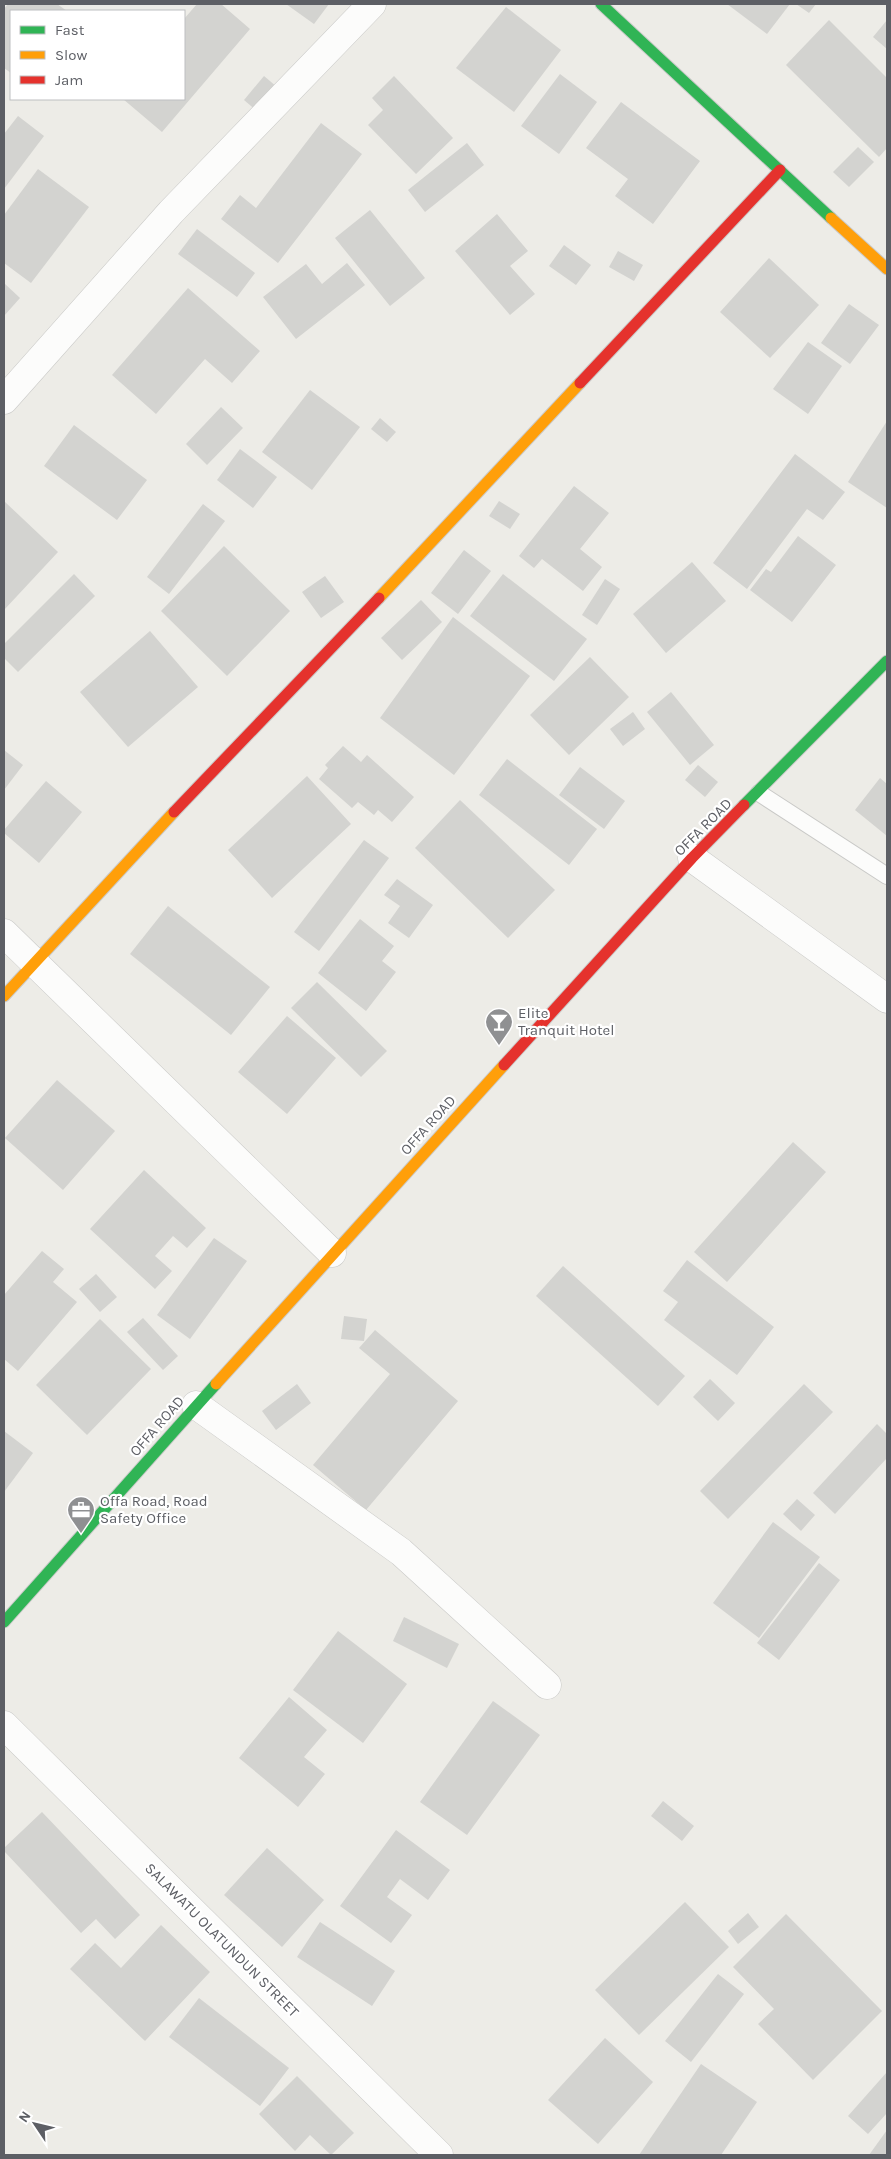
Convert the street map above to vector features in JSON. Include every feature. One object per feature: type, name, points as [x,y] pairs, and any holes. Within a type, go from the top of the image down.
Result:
[{"type":"street","points":[[4,400],[170,212],[372,4]]},
{"type":"street","points":[[601,4],[887,269]]},
{"type":"street","points":[[4,996],[780,170]]},
{"type":"street","name":"OFFA ROAD","points":[[4,1622],[332,1253],[692,858],[887,661]]},
{"type":"street","points":[[692,858],[887,999]]},
{"type":"street","points":[[4,933],[332,1253]]},
{"type":"street","points":[[196,1405],[401,1552],[547,1685]]},
{"type":"street","name":"SALAWATU OLATUNDUN STREET","points":[[4,1725],[439,2155]]},
{"type":"lane","points":[[759,792],[887,876]]},
{"type":"building","points":[[8,4],[57,4],[66,10],[10,10],[10,72],[4,68],[4,9]]},
{"type":"building","points":[[197,4],[221,4],[250,29],[162,132],[124,100],[185,100],[185,18]]},
{"type":"building","points":[[286,4],[329,4],[314,24]]},
{"type":"building","points":[[727,4],[790,4],[767,34]]},
{"type":"building","points":[[796,4],[816,4],[809,13]]},
{"type":"building","points":[[506,7],[561,50],[514,112],[456,68]]},
{"type":"building","points":[[829,20],[887,78],[887,148],[879,157],[786,65]]},
{"type":"building","points":[[887,20],[887,49],[873,37]]},
{"type":"building","points":[[560,74],[597,102],[559,154],[521,126]]},
{"type":"building","points":[[264,76],[277,87],[257,111],[244,100]]},
{"type":"building","points":[[394,76],[453,138],[416,174],[368,125],[383,110],[372,98]]},
{"type":"building","points":[[621,102],[700,161],[653,224],[615,196],[628,179],[586,148]]},
{"type":"building","points":[[18,116],[44,136],[4,189],[4,134]]},
{"type":"building","points":[[321,123],[362,154],[278,263],[221,219],[240,195],[256,208]]},
{"type":"building","points":[[467,143],[484,165],[425,212],[408,190]]},
{"type":"building","points":[[858,147],[874,162],[849,187],[833,172]]},
{"type":"building","points":[[38,169],[89,207],[31,283],[4,263],[4,215]]},
{"type":"building","points":[[370,210],[425,278],[390,306],[335,238]]},
{"type":"building","points":[[497,214],[528,251],[510,266],[535,294],[510,315],[455,251]]},
{"type":"building","points":[[197,229],[255,273],[237,297],[178,254]]},
{"type":"building","points":[[564,245],[591,265],[576,285],[549,266]]},
{"type":"building","points":[[618,251],[643,265],[634,281],[609,267]]},
{"type":"building","points":[[769,258],[819,305],[770,358],[720,312]]},
{"type":"building","points":[[347,263],[365,285],[296,339],[263,297],[306,264],[322,284]]},
{"type":"building","points":[[4,283],[20,298],[4,316]]},
{"type":"building","points":[[188,288],[260,351],[232,383],[205,359],[156,414],[112,375]]},
{"type":"building","points":[[849,304],[879,325],[850,364],[821,343]]},
{"type":"building","points":[[808,342],[842,366],[808,414],[773,389]]},
{"type":"building","points":[[310,390],[360,427],[312,490],[262,452]]},
{"type":"building","points":[[221,407],[243,428],[207,465],[186,444]]},
{"type":"building","points":[[380,418],[396,432],[387,442],[371,429]]},
{"type":"building","points":[[887,421],[887,508],[848,482]]},
{"type":"building","points":[[74,425],[147,480],[117,520],[44,466]]},
{"type":"building","points":[[240,449],[277,477],[253,508],[217,480]]},
{"type":"building","points":[[795,454],[845,492],[823,520],[807,509],[747,589],[713,563]]},
{"type":"building","points":[[574,486],[609,513],[580,549],[602,567],[583,591],[542,559],[534,568],[519,556]]},
{"type":"building","points":[[4,501],[58,552],[4,610]]},
{"type":"building","points":[[499,501],[520,514],[510,529],[489,516]]},
{"type":"building","points":[[203,504],[225,521],[169,594],[147,577]]},
{"type":"building","points":[[798,536],[836,565],[792,622],[750,590],[766,569],[771,572]]},
{"type":"building","points":[[224,546],[290,611],[227,676],[161,611]]},
{"type":"building","points":[[464,550],[491,571],[458,614],[431,593]]},
{"type":"building","points":[[692,562],[726,601],[666,653],[633,614]]},
{"type":"building","points":[[74,574],[95,596],[18,672],[4,658],[4,644]]},
{"type":"building","points":[[503,574],[587,639],[554,681],[470,616]]},
{"type":"building","points":[[325,576],[344,602],[321,618],[302,592]]},
{"type":"building","points":[[605,579],[620,589],[597,625],[582,615]]},
{"type":"building","points":[[421,600],[442,622],[402,660],[381,638]]},
{"type":"building","points":[[453,617],[530,676],[454,775],[380,718]]},
{"type":"building","points":[[150,631],[198,687],[128,747],[80,692]]},
{"type":"building","points":[[590,657],[629,697],[569,755],[530,715]]},
{"type":"building","points":[[671,692],[714,745],[690,765],[647,712]]},
{"type":"building","points":[[633,712],[645,729],[623,746],[610,729]]},
{"type":"building","points":[[343,746],[361,762],[367,755],[414,797],[392,822],[378,810],[374,815],[358,802],[352,808],[319,779],[328,768],[325,765]]},
{"type":"building","points":[[4,750],[23,765],[4,790]]},
{"type":"building","points":[[507,759],[597,829],[569,865],[479,795]]},
{"type":"building","points":[[698,765],[718,782],[705,797],[685,780]]},
{"type":"building","points":[[580,767],[625,801],[604,829],[559,795]]},
{"type":"building","points":[[307,776],[351,824],[272,898],[228,850]]},
{"type":"building","points":[[880,778],[887,784],[887,836],[855,810]]},
{"type":"building","points":[[46,781],[82,812],[39,863],[4,833],[4,830]]},
{"type":"building","points":[[460,800],[555,890],[508,938],[415,848]]},
{"type":"building","points":[[364,840],[389,858],[319,951],[294,932]]},
{"type":"building","points":[[397,879],[433,905],[409,938],[388,923],[400,906],[384,895]]},
{"type":"building","points":[[168,906],[270,987],[231,1035],[130,954]]},
{"type":"building","points":[[360,919],[394,946],[382,961],[396,972],[366,1011],[318,973]]},
{"type":"building","points":[[317,982],[387,1051],[361,1077],[291,1008]]},
{"type":"building","points":[[287,1016],[336,1058],[287,1114],[238,1072]]},
{"type":"building","points":[[57,1080],[115,1131],[63,1190],[5,1138]]},
{"type":"building","points":[[793,1142],[826,1172],[727,1282],[694,1252]]},
{"type":"building","points":[[144,1170],[206,1228],[187,1248],[173,1236],[155,1256],[172,1271],[155,1289],[90,1229]]},
{"type":"building","points":[[214,1238],[247,1261],[190,1339],[157,1315]]},
{"type":"building","points":[[42,1251],[64,1269],[53,1282],[77,1302],[18,1371],[4,1359],[4,1295]]},
{"type":"building","points":[[687,1260],[774,1327],[737,1375],[664,1320],[678,1302],[663,1291]]},
{"type":"building","points":[[563,1266],[685,1376],[658,1406],[536,1296]]},
{"type":"building","points":[[96,1274],[117,1297],[100,1312],[79,1289]]},
{"type":"building","points":[[344,1316],[367,1319],[364,1341],[341,1339]]},
{"type":"building","points":[[143,1318],[178,1356],[163,1370],[127,1332]]},
{"type":"building","points":[[100,1319],[151,1369],[87,1435],[36,1385]]},
{"type":"building","points":[[375,1330],[458,1401],[366,1510],[313,1465],[390,1374],[359,1348]]},
{"type":"building","points":[[710,1379],[735,1403],[718,1421],[693,1397]]},
{"type":"building","points":[[297,1384],[311,1403],[276,1430],[262,1411]]},
{"type":"building","points":[[804,1384],[833,1412],[728,1519],[700,1491]]},
{"type":"building","points":[[877,1424],[887,1434],[887,1458],[835,1514],[813,1493]]},
{"type":"building","points":[[4,1431],[33,1453],[4,1492]]},
{"type":"building","points":[[797,1499],[815,1515],[801,1531],[783,1514]]},
{"type":"building","points":[[773,1522],[820,1557],[759,1638],[713,1603]]},
{"type":"building","points":[[819,1563],[840,1580],[779,1660],[757,1643]]},
{"type":"building","points":[[404,1617],[459,1644],[447,1668],[393,1641]]},
{"type":"building","points":[[338,1631],[407,1684],[363,1743],[293,1690]]},
{"type":"building","points":[[289,1697],[327,1730],[304,1757],[325,1774],[298,1807],[239,1758]]},
{"type":"building","points":[[493,1701],[540,1735],[467,1835],[420,1802]]},
{"type":"building","points":[[663,1801],[694,1826],[682,1841],[651,1816]]},
{"type":"building","points":[[42,1812],[140,1915],[115,1939],[96,1919],[81,1933],[4,1851],[4,1848]]},
{"type":"building","points":[[396,1830],[450,1870],[428,1900],[400,1879],[387,1897],[412,1915],[391,1943],[340,1906]]},
{"type":"building","points":[[267,1848],[324,1900],[282,1947],[224,1895]]},
{"type":"building","points":[[685,1902],[729,1947],[639,2035],[595,1990]]},
{"type":"building","points":[[748,1913],[759,1927],[738,1944],[728,1931]]},
{"type":"building","points":[[786,1914],[882,2011],[813,2080],[758,2024],[774,2009],[733,1967]]},
{"type":"building","points":[[320,1922],[395,1971],[372,2006],[297,1957]]},
{"type":"building","points":[[161,1925],[210,1972],[145,2041],[70,1969],[95,1943],[121,1968]]},
{"type":"building","points":[[718,1974],[744,1994],[691,2062],[665,2041]]},
{"type":"building","points":[[199,1998],[289,2068],[260,2106],[169,2037]]},
{"type":"building","points":[[605,2038],[653,2082],[598,2144],[548,2100]]},
{"type":"building","points":[[701,2064],[757,2102],[721,2155],[639,2155]]},
{"type":"building","points":[[887,2072],[887,2113],[868,2134],[848,2116]]},
{"type":"building","points":[[297,2076],[354,2133],[331,2155],[310,2135],[295,2151],[259,2114]]},
{"type":"building","points":[[887,2130],[887,2155],[869,2155]]},
{"type":"traffic: fast","points":[[601,4],[831,218]]},
{"type":"traffic: fast","points":[[744,805],[887,661]]},
{"type":"traffic: fast","points":[[4,1622],[216,1384]]},
{"type":"traffic: slow","points":[[831,218],[887,269]]},
{"type":"traffic: slow","points":[[379,598],[580,383]]},
{"type":"traffic: slow","points":[[4,996],[174,812]]},
{"type":"traffic: slow","points":[[216,1384],[504,1065]]},
{"type":"traffic: jam","points":[[580,383],[780,170]]},
{"type":"traffic: jam","points":[[174,812],[379,598]]},
{"type":"traffic: jam","points":[[504,1065],[692,858],[744,805]]},
{"type":"place","name":"Elite Tranquit Hotel","points":[[499,1046]]},
{"type":"place","name":"Offa Road, Road Safety Office","points":[[81,1534]]}]
